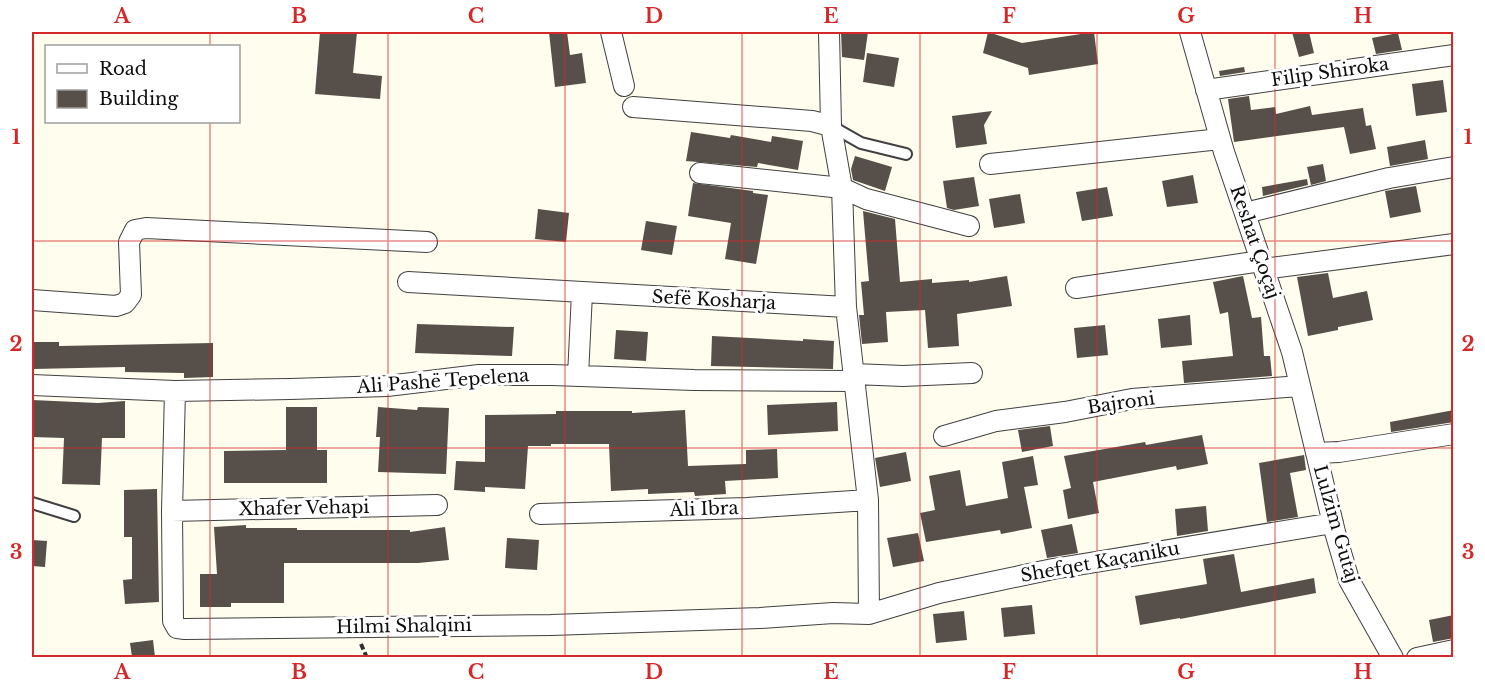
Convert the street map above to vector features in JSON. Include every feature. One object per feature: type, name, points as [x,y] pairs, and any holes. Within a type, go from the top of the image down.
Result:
[{"type":"street","points":[[611,32],[624,86]]},
{"type":"street","points":[[829,32],[831,126],[842,188],[846,307],[868,500],[869,614]]},
{"type":"street","name":"Reshat Çoçaj","points":[[1190,32],[1220,139],[1292,352],[1316,453]]},
{"type":"street","name":"Filip Shiroka","points":[[1206,90],[1454,55]]},
{"type":"street","points":[[633,107],[812,121],[831,126]]},
{"type":"street","points":[[990,164],[1220,139]]},
{"type":"street","points":[[1245,213],[1389,178],[1454,167]]},
{"type":"street","points":[[699,173],[842,188],[866,199],[969,226]]},
{"type":"street","points":[[32,300],[116,306],[125,303],[131,295],[129,242],[135,230],[146,228],[426,242]]},
{"type":"street","points":[[1076,288],[1454,244]]},
{"type":"street","name":"Sefë Kosharja","points":[[408,282],[846,307]]},
{"type":"street","points":[[578,376],[582,293]]},
{"type":"street","name":"Ali Pashë Tepelena","points":[[32,385],[175,391],[387,386],[478,375],[694,380],[972,373]]},
{"type":"street","name":"Bajroni","points":[[944,436],[996,421],[1065,412],[1132,399],[1300,386]]},
{"type":"street","name":"Hilmi Shalqini","points":[[175,391],[172,511],[173,621],[177,628],[551,625],[760,618],[833,613],[869,614]]},
{"type":"street","points":[[1316,453],[1339,452],[1454,434]]},
{"type":"street","name":"Lulzim Gutaj","points":[[1316,453],[1349,580],[1393,657]]},
{"type":"street","name":"Ali Ibra","points":[[540,514],[747,508],[868,500]]},
{"type":"street","name":"Xhafer Vehapi","points":[[172,511],[436,505]]},
{"type":"street","name":"Shefqet Kaçaniku","points":[[869,614],[939,593],[1053,569],[1333,523]]},
{"type":"street","points":[[1417,657],[1454,650]]},
{"type":"lane","points":[[831,126],[861,143],[906,154]]},
{"type":"lane","points":[[32,503],[74,516]]},
{"type":"building","points":[[320,32],[357,32],[353,73],[382,76],[380,99],[315,94]]},
{"type":"building","points":[[549,32],[567,32],[570,55],[582,53],[586,83],[555,87]]},
{"type":"building","points":[[841,32],[868,32],[864,60],[842,57]]},
{"type":"building","points":[[988,32],[1022,43],[1094,32],[1098,64],[1029,75],[1028,68],[983,53]]},
{"type":"building","points":[[1292,32],[1309,32],[1314,53],[1299,57]]},
{"type":"building","points":[[1398,33],[1402,50],[1376,54],[1372,38]]},
{"type":"building","points":[[867,53],[899,58],[894,87],[863,82]]},
{"type":"building","points":[[1244,67],[1245,72],[1220,76],[1219,71]]},
{"type":"building","points":[[1443,80],[1447,112],[1416,116],[1412,84]]},
{"type":"building","points":[[1249,96],[1251,110],[1275,107],[1276,114],[1310,106],[1312,115],[1363,108],[1366,126],[1371,125],[1376,149],[1350,154],[1344,127],[1234,142],[1228,99]]},
{"type":"building","points":[[992,111],[984,125],[987,144],[956,148],[952,116]]},
{"type":"building","points":[[691,132],[730,138],[731,135],[771,142],[772,136],[803,141],[798,170],[758,163],[757,167],[686,161]]},
{"type":"building","points":[[1425,140],[1428,159],[1390,166],[1387,147]]},
{"type":"building","points":[[855,156],[892,167],[885,191],[853,180],[851,169]]},
{"type":"building","points":[[1323,164],[1326,181],[1311,185],[1307,167]]},
{"type":"building","points":[[1193,175],[1198,203],[1167,207],[1162,181]]},
{"type":"building","points":[[974,177],[979,206],[954,210],[947,208],[943,181]]},
{"type":"building","points":[[1307,179],[1308,185],[1263,196],[1262,187]]},
{"type":"building","points":[[693,183],[768,195],[756,264],[725,259],[731,223],[688,216]]},
{"type":"building","points":[[1416,186],[1421,212],[1390,218],[1385,191]]},
{"type":"building","points":[[1107,187],[1113,216],[1082,221],[1076,192]]},
{"type":"building","points":[[1020,194],[1025,223],[994,228],[989,199]]},
{"type":"building","points":[[538,209],[569,213],[566,242],[535,239]]},
{"type":"building","points":[[863,211],[895,219],[900,282],[932,279],[932,283],[969,280],[969,282],[1007,276],[1012,306],[957,314],[959,346],[928,348],[925,310],[886,312],[888,342],[862,344],[859,315],[864,315],[861,282],[869,281]]},
{"type":"building","points":[[646,221],[677,226],[672,255],[641,250]]},
{"type":"building","points":[[1328,273],[1333,298],[1367,291],[1373,320],[1308,336],[1297,277]]},
{"type":"building","points":[[1243,276],[1252,318],[1261,317],[1264,356],[1270,356],[1272,376],[1184,383],[1182,361],[1233,356],[1228,312],[1220,314],[1213,282]]},
{"type":"building","points":[[1190,315],[1192,345],[1161,348],[1158,319]]},
{"type":"building","points":[[417,324],[514,327],[512,356],[415,353]]},
{"type":"building","points":[[1105,325],[1108,355],[1077,358],[1074,328]]},
{"type":"building","points":[[616,330],[648,332],[646,361],[614,359]]},
{"type":"building","points":[[712,336],[834,341],[833,369],[711,366]]},
{"type":"building","points":[[32,342],[59,342],[59,346],[213,343],[213,377],[184,378],[184,373],[125,372],[125,367],[33,369]]},
{"type":"building","points":[[32,400],[98,403],[125,401],[125,438],[102,438],[100,485],[62,484],[64,438],[32,437]]},
{"type":"building","points":[[837,402],[838,431],[768,435],[767,405]]},
{"type":"building","points":[[286,407],[317,407],[317,450],[327,450],[327,483],[224,483],[224,451],[286,450]]},
{"type":"building","points":[[378,407],[417,410],[418,407],[449,408],[446,474],[378,472],[380,437],[376,437]]},
{"type":"building","points":[[685,410],[688,466],[746,464],[746,450],[777,449],[778,478],[725,481],[726,494],[695,496],[694,492],[648,494],[648,489],[611,491],[609,444],[551,444],[551,446],[528,446],[525,489],[485,487],[485,492],[454,490],[456,461],[485,462],[485,415],[556,414],[556,411],[632,411],[632,413]]},
{"type":"building","points":[[1454,410],[1454,422],[1391,432],[1390,422]]},
{"type":"building","points":[[1050,426],[1053,446],[1022,452],[1018,430]]},
{"type":"building","points":[[1202,435],[1208,464],[1177,470],[1176,466],[1093,482],[1099,513],[1068,519],[1063,490],[1071,488],[1064,456]]},
{"type":"building","points":[[906,452],[911,481],[880,487],[875,458]]},
{"type":"building","points":[[1304,455],[1306,470],[1290,473],[1298,517],[1267,522],[1259,463]]},
{"type":"building","points":[[1033,456],[1038,485],[1024,487],[1032,528],[1001,534],[1000,530],[926,542],[920,513],[935,510],[929,476],[960,470],[966,506],[1008,498],[1002,462]]},
{"type":"building","points":[[157,489],[159,602],[125,604],[123,580],[132,579],[132,537],[124,537],[124,490]]},
{"type":"building","points":[[1206,506],[1208,531],[1177,536],[1175,509]]},
{"type":"building","points":[[1072,524],[1078,553],[1047,558],[1041,530]]},
{"type":"building","points":[[246,525],[246,528],[410,530],[410,532],[445,527],[449,560],[418,563],[284,563],[284,603],[231,603],[231,607],[200,607],[200,574],[217,574],[214,527]]},
{"type":"building","points":[[918,533],[924,561],[893,567],[887,538]]},
{"type":"building","points":[[507,538],[539,540],[537,570],[505,568]]},
{"type":"building","points":[[32,540],[47,541],[45,567],[32,566]]},
{"type":"building","points":[[1234,554],[1241,592],[1314,578],[1316,593],[1140,625],[1135,596],[1207,584],[1203,559]]},
{"type":"building","points":[[1032,605],[1035,634],[1004,637],[1001,608]]},
{"type":"building","points":[[964,611],[967,640],[936,643],[933,614]]},
{"type":"building","points":[[1454,615],[1454,638],[1433,642],[1429,620]]},
{"type":"building","points":[[153,640],[155,657],[132,657],[130,643]]}]
